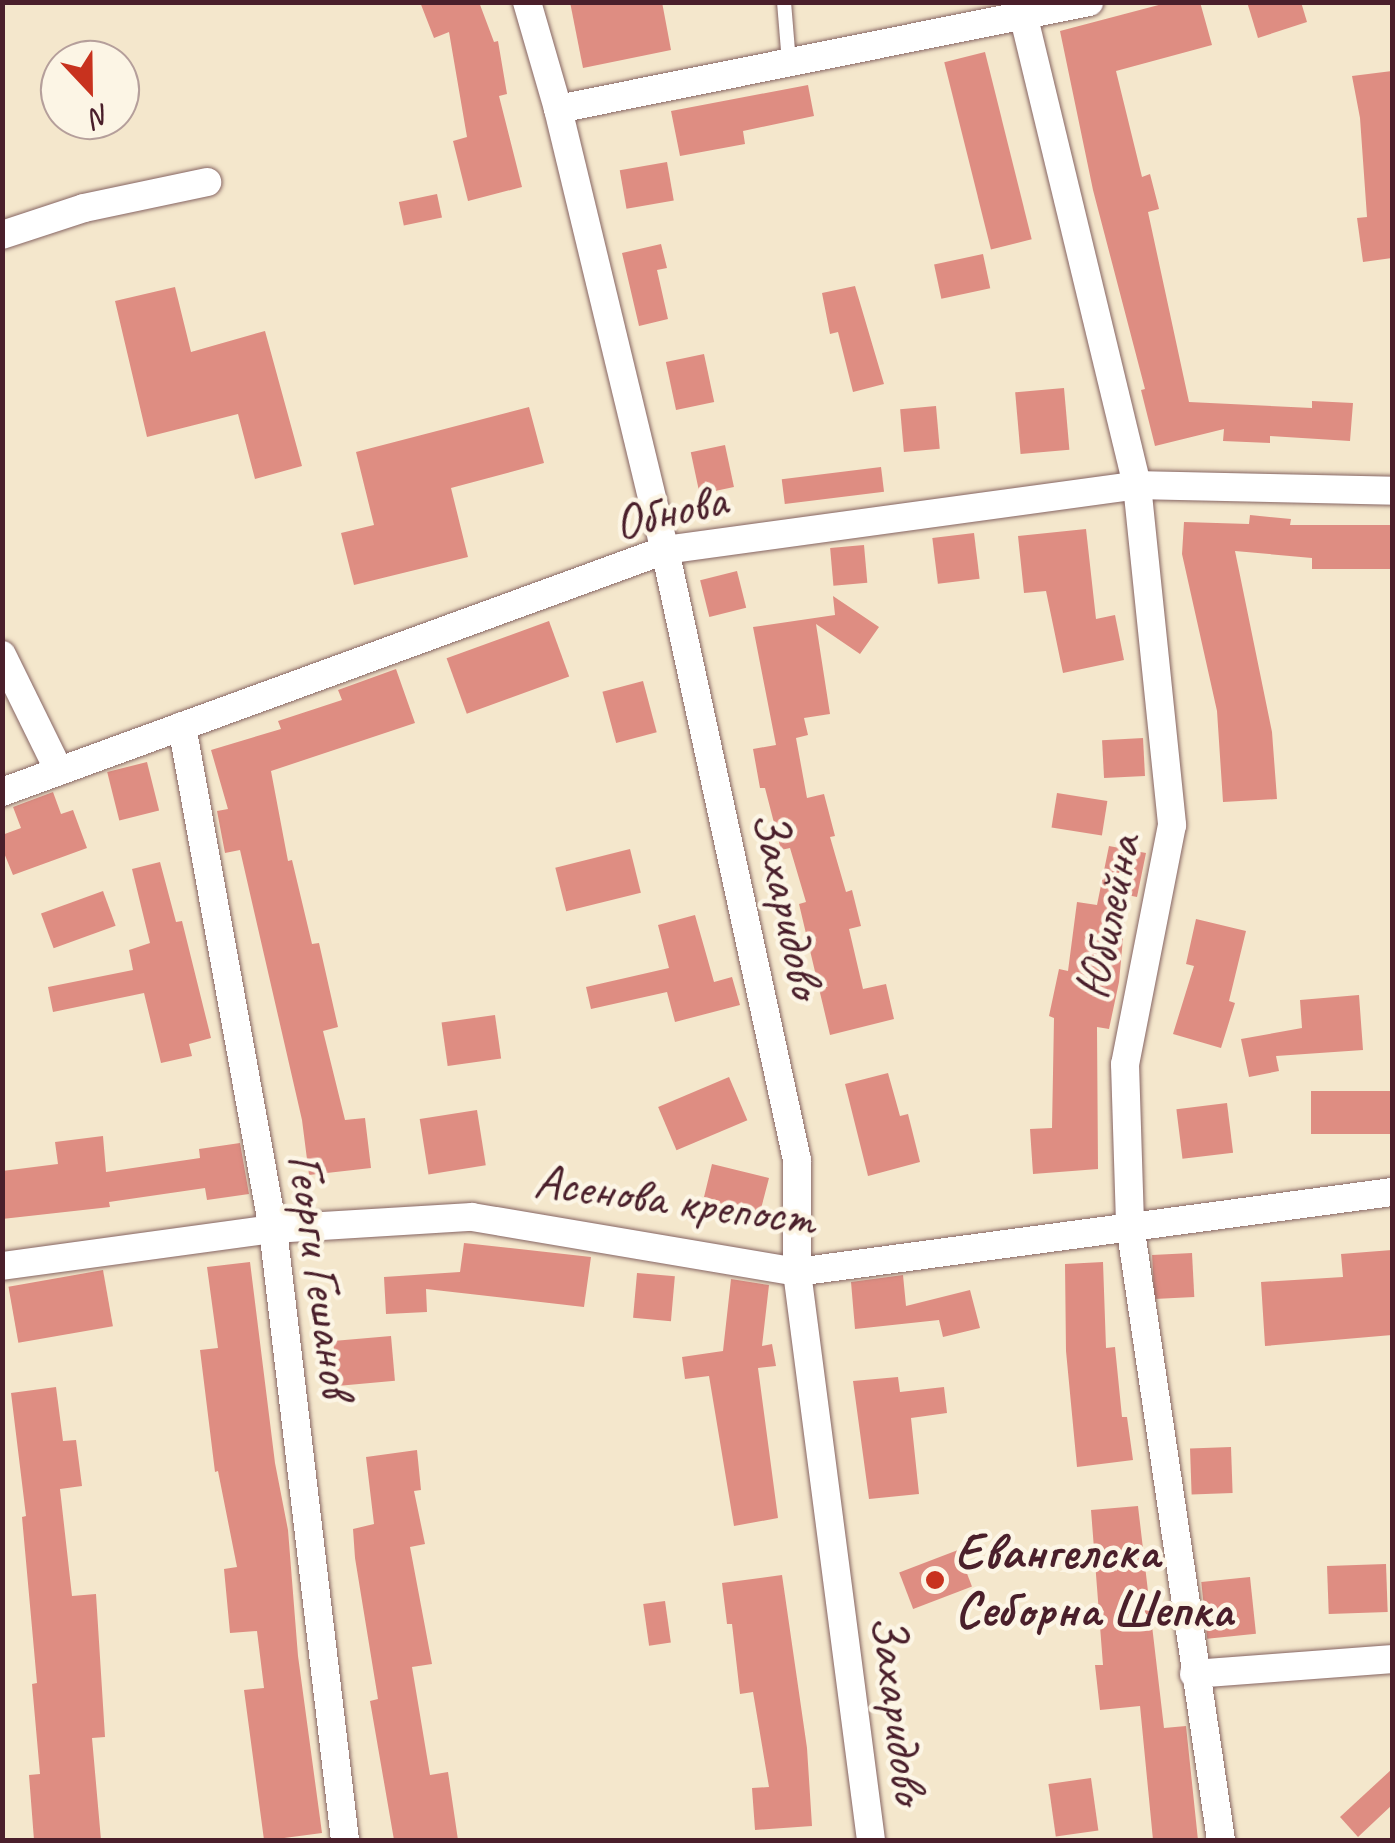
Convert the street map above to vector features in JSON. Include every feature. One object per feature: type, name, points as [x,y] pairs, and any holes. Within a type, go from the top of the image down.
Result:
[{"type":"street","name":"Захаридово","points":[[527,2],[558,108],[665,550],[797,1160],[797,1272],[871,1840]]},
{"type":"street","points":[[558,108],[1089,2]]},
{"type":"street","name":"Юбилейна","points":[[1024,18],[1137,485],[1172,824],[1126,1064],[1130,1225],[1221,1840]]},
{"type":"street","points":[[2,235],[84,208],[207,182]]},
{"type":"street","name":"Обнова","points":[[2,792],[665,550],[1137,485],[1392,491]]},
{"type":"street","points":[[2,655],[60,772]]},
{"type":"street","name":"Георги Гешанов","points":[[182,726],[273,1229],[346,1840]]},
{"type":"street","name":"Асенова крепост","points":[[2,1266],[273,1229],[472,1217],[797,1272],[1392,1192]]},
{"type":"street","points":[[1194,1674],[1392,1660]]},
{"type":"lane","points":[[784,2],[788,63]]},
{"type":"building","points":[[420,2],[479,2],[494,42],[498,41],[507,94],[499,96],[522,187],[468,201],[453,141],[467,137],[449,32],[434,38]]},
{"type":"building","points":[[570,2],[662,2],[671,50],[583,68]]},
{"type":"building","points":[[1170,2],[1200,2],[1212,45],[1116,71],[1142,177],[1150,174],[1159,209],[1148,212],[1189,402],[1312,408],[1312,401],[1353,403],[1350,441],[1270,436],[1270,443],[1223,441],[1224,429],[1155,446],[1141,390],[1145,389],[1093,190],[1060,31]]},
{"type":"building","points":[[1247,2],[1301,2],[1307,22],[1258,38]]},
{"type":"building","points":[[985,52],[1032,239],[991,249],[944,62]]},
{"type":"building","points":[[1392,71],[1392,258],[1363,262],[1357,218],[1367,217],[1360,118],[1352,76]]},
{"type":"building","points":[[808,85],[814,116],[743,131],[745,144],[680,156],[671,111]]},
{"type":"building","points":[[667,162],[674,200],[627,209],[620,170]]},
{"type":"building","points":[[437,194],[442,217],[404,226],[399,202]]},
{"type":"building","points":[[661,244],[667,268],[657,270],[668,319],[639,326],[622,253]]},
{"type":"building","points":[[983,254],[990,288],[941,299],[934,264]]},
{"type":"building","points":[[855,286],[884,384],[853,392],[838,332],[830,334],[822,293]]},
{"type":"building","points":[[175,287],[191,352],[265,331],[302,466],[255,479],[238,414],[147,437],[115,301]]},
{"type":"building","points":[[704,354],[714,402],[676,410],[666,362]]},
{"type":"building","points":[[1064,388],[1069,450],[1021,454],[1015,392]]},
{"type":"building","points":[[936,406],[940,449],[904,452],[900,409]]},
{"type":"building","points":[[529,407],[544,463],[451,488],[468,557],[354,585],[341,533],[374,525],[356,452]]},
{"type":"building","points":[[725,445],[734,487],[700,494],[691,452]]},
{"type":"building","points":[[881,467],[884,492],[785,504],[782,479]]},
{"type":"building","points":[[1250,515],[1291,519],[1290,525],[1392,525],[1392,569],[1312,569],[1312,558],[1235,551],[1272,732],[1277,799],[1223,802],[1217,711],[1182,554],[1184,522],[1249,524]]},
{"type":"building","points":[[1086,529],[1096,619],[1115,615],[1124,660],[1063,673],[1046,591],[1024,593],[1018,536]]},
{"type":"building","points":[[974,533],[980,579],[938,584],[932,538]]},
{"type":"building","points":[[864,545],[867,583],[833,586],[830,548]]},
{"type":"building","points":[[737,571],[746,608],[709,617],[700,580]]},
{"type":"building","points":[[833,596],[879,627],[860,654],[816,624],[830,714],[804,718],[808,735],[796,738],[807,798],[824,794],[835,836],[830,837],[846,892],[852,890],[861,926],[849,929],[863,989],[886,984],[894,1019],[830,1035],[799,904],[806,902],[790,848],[781,850],[765,788],[760,788],[753,749],[776,745],[753,627],[835,615]]},
{"type":"building","points":[[549,621],[569,676],[467,714],[447,658]]},
{"type":"building","points":[[396,669],[415,723],[271,771],[288,861],[292,860],[312,944],[319,943],[338,1027],[323,1031],[345,1120],[365,1118],[371,1168],[309,1175],[302,1120],[240,850],[225,853],[217,811],[228,809],[211,750],[281,729],[278,721],[342,700],[338,690]]},
{"type":"building","points":[[643,681],[657,732],[616,743],[602,692]]},
{"type":"building","points":[[1143,738],[1145,776],[1104,778],[1102,740]]},
{"type":"building","points":[[147,762],[159,811],[119,820],[107,772]]},
{"type":"building","points":[[53,792],[61,814],[73,810],[87,848],[13,875],[2,848],[2,835],[21,828],[13,807]]},
{"type":"building","points":[[1057,793],[1107,801],[1102,836],[1052,828]]},
{"type":"building","points":[[1109,846],[1146,853],[1137,897],[1127,895],[1119,982],[1109,1029],[1097,1027],[1098,1169],[1033,1174],[1030,1129],[1052,1128],[1054,1018],[1049,1016],[1059,969],[1068,971],[1077,902],[1097,905]]},
{"type":"building","points":[[630,849],[641,893],[566,911],[555,868]]},
{"type":"building","points":[[160,862],[176,922],[182,921],[211,1038],[189,1044],[192,1056],[161,1063],[144,993],[53,1012],[48,987],[133,970],[129,950],[150,943],[132,869]]},
{"type":"building","points":[[103,891],[116,926],[54,948],[41,914]]},
{"type":"building","points":[[695,915],[714,982],[732,977],[740,1005],[675,1022],[667,992],[591,1009],[586,987],[669,968],[658,925]]},
{"type":"building","points":[[1196,919],[1246,931],[1229,1001],[1235,1003],[1221,1048],[1173,1034],[1194,966],[1186,964]]},
{"type":"building","points":[[1359,995],[1363,1050],[1276,1056],[1279,1071],[1249,1077],[1241,1039],[1302,1028],[1300,1000]]},
{"type":"building","points":[[495,1015],[501,1059],[448,1066],[442,1023]]},
{"type":"building","points":[[888,1073],[900,1116],[908,1114],[920,1162],[868,1176],[845,1084]]},
{"type":"building","points":[[729,1077],[747,1120],[676,1150],[658,1107]]},
{"type":"building","points":[[1311,1091],[1392,1091],[1392,1134],[1311,1134]]},
{"type":"building","points":[[1227,1103],[1233,1153],[1182,1159],[1176,1109]]},
{"type":"building","points":[[477,1110],[486,1165],[428,1174],[420,1119]]},
{"type":"building","points":[[103,1136],[106,1172],[200,1158],[199,1149],[240,1143],[249,1194],[207,1200],[205,1188],[109,1202],[110,1207],[2,1219],[2,1171],[58,1164],[55,1142]]},
{"type":"building","points":[[712,1164],[769,1178],[757,1224],[716,1214],[720,1201],[704,1197]]},
{"type":"building","points":[[464,1243],[591,1257],[584,1307],[426,1289],[427,1312],[386,1314],[384,1277],[460,1272]]},
{"type":"building","points":[[1392,1250],[1392,1335],[1265,1346],[1261,1282],[1343,1277],[1341,1254]]},
{"type":"building","points":[[1192,1253],[1194,1297],[1154,1299],[1152,1255]]},
{"type":"building","points":[[250,1262],[275,1463],[288,1530],[298,1656],[322,1833],[269,1840],[264,1840],[244,1690],[264,1688],[257,1631],[230,1633],[224,1569],[237,1567],[218,1471],[215,1472],[200,1350],[218,1348],[207,1267]]},
{"type":"building","points":[[1103,1262],[1106,1348],[1115,1347],[1122,1417],[1127,1417],[1133,1460],[1077,1467],[1066,1351],[1065,1264]]},
{"type":"building","points":[[103,1270],[113,1326],[18,1343],[8,1287]]},
{"type":"building","points":[[637,1273],[675,1276],[671,1321],[633,1318]]},
{"type":"building","points":[[903,1275],[906,1306],[970,1290],[980,1328],[943,1337],[939,1320],[855,1329],[851,1282]]},
{"type":"building","points":[[731,1279],[769,1285],[762,1346],[772,1344],[776,1366],[758,1368],[778,1518],[734,1526],[709,1376],[685,1379],[682,1357],[723,1351]]},
{"type":"building","points":[[391,1336],[395,1381],[337,1386],[333,1341]]},
{"type":"building","points":[[898,1377],[900,1392],[944,1387],[947,1413],[911,1418],[919,1494],[869,1499],[853,1381]]},
{"type":"building","points":[[56,1387],[63,1441],[76,1440],[82,1486],[60,1489],[72,1596],[96,1594],[105,1737],[92,1738],[101,1840],[34,1840],[29,1775],[40,1774],[32,1684],[37,1683],[22,1517],[26,1516],[11,1393]]},
{"type":"building","points":[[1231,1447],[1233,1493],[1192,1494],[1190,1448]]},
{"type":"building","points":[[417,1450],[421,1490],[414,1491],[425,1544],[410,1547],[432,1664],[412,1667],[430,1775],[448,1772],[458,1840],[394,1840],[370,1701],[378,1699],[353,1529],[374,1524],[366,1457]]},
{"type":"building","points":[[1138,1506],[1164,1728],[1186,1726],[1198,1840],[1153,1840],[1140,1706],[1100,1710],[1095,1665],[1103,1665],[1091,1510]]},
{"type":"building","name":"Евангелска Себорна Шепка","points":[[958,1550],[972,1586],[913,1609],[899,1573]]},
{"type":"building","points":[[1386,1564],[1388,1612],[1329,1614],[1327,1566]]},
{"type":"building","points":[[782,1575],[807,1748],[812,1826],[755,1830],[752,1788],[769,1787],[753,1692],[740,1694],[732,1624],[727,1624],[722,1583]]},
{"type":"building","points":[[1250,1577],[1256,1634],[1207,1639],[1201,1582]]},
{"type":"building","points":[[665,1601],[671,1643],[649,1646],[643,1604]]},
{"type":"building","points":[[1392,1769],[1392,1805],[1358,1837],[1340,1817]]},
{"type":"building","points":[[1091,1778],[1098,1830],[1056,1836],[1048,1784]]},
{"type":"place","name":"Евангелска Себорна Шепка","points":[[935,1580]]}]
